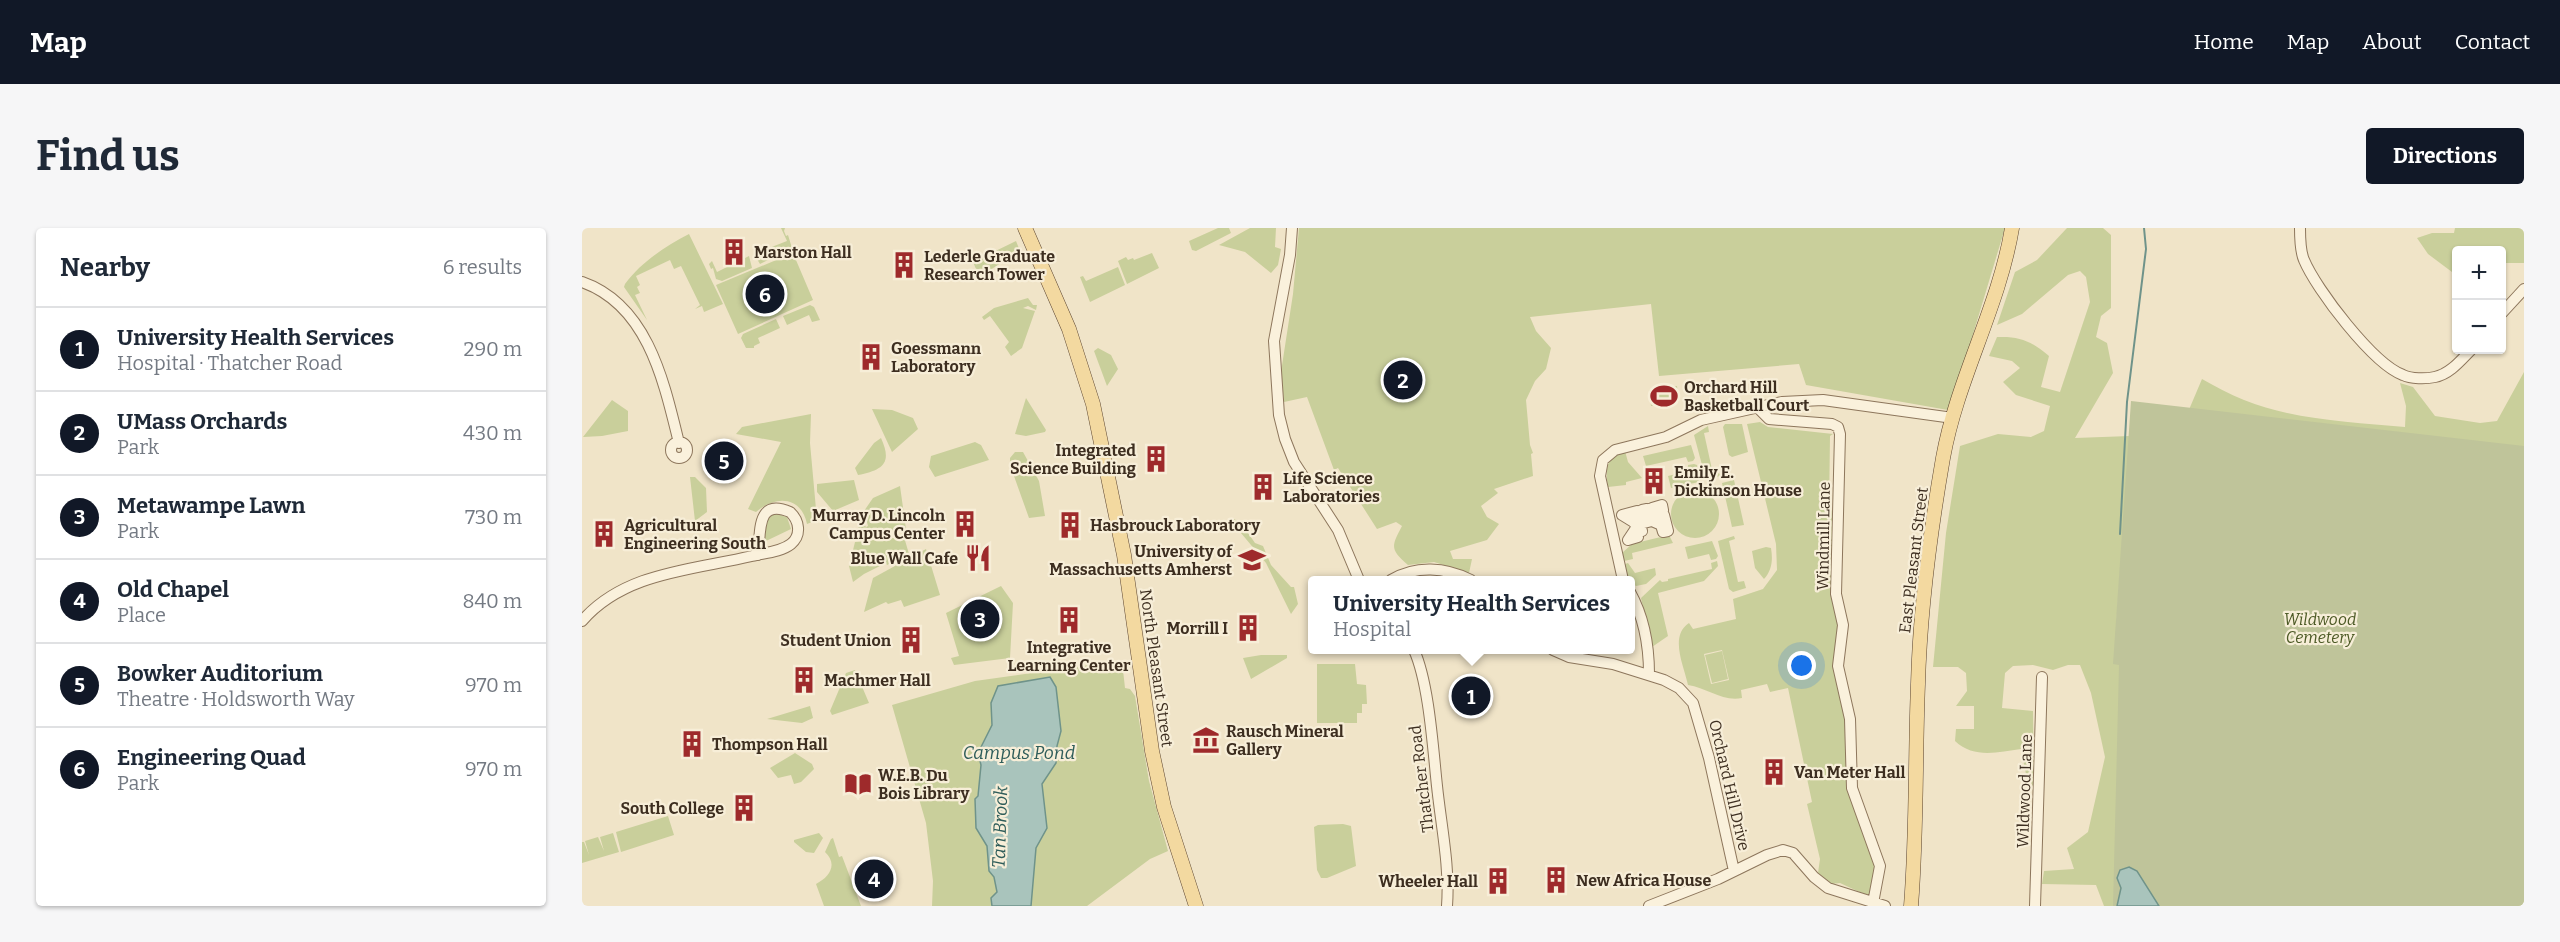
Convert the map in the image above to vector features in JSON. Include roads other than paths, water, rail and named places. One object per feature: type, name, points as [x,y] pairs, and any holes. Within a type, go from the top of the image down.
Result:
[{"type":"main road","name":"North Pleasant Street","points":[[1025,228],[1069,329],[1093,404],[1120,536],[1152,751],[1164,807],[1196,906]]},
{"type":"main road","name":"East Pleasant Street","points":[[1911,906],[1923,600],[1936,498],[1953,418],[1989,312],[2012,228]]},
{"type":"street","points":[[1292,228],[1290,255],[1274,341],[1280,415],[1285,439],[1294,462],[1332,519],[1349,552],[1358,576]]},
{"type":"street","points":[[2300,228],[2303,259],[2326,298],[2363,342],[2396,372],[2417,377],[2438,377],[2455,366],[2467,354]]},
{"type":"street","points":[[582,282],[619,303],[638,325],[669,400],[679,443]]},
{"type":"street","points":[[2506,309],[2524,289]]},
{"type":"street","points":[[1622,576],[1600,482],[1600,469],[1604,460],[1615,450],[1666,437],[1701,420],[1795,400],[1823,400],[1953,418]]},
{"type":"street","name":"Windmill Lane","points":[[1758,408],[1769,419],[1833,424],[1838,427],[1840,434],[1836,594],[1843,625],[1838,666],[1850,712],[1852,788],[1880,866],[1873,903]]},
{"type":"street","points":[[1662,505],[1663,510],[1658,512],[1659,516],[1664,515],[1668,531],[1663,532],[1661,525],[1652,521],[1640,524],[1642,531],[1637,533],[1638,537],[1628,540],[1636,528],[1635,522],[1622,515],[1637,511],[1638,516],[1643,515],[1642,510],[1647,509],[1648,514],[1653,513],[1652,508],[1662,505]]},
{"type":"street","points":[[582,621],[605,598],[642,580],[758,555],[786,547],[797,537],[798,525],[790,512],[774,509],[764,514],[760,525],[758,555]]},
{"type":"street","points":[[1399,576],[1425,569],[1450,572],[1460,576]]},
{"type":"street","points":[[1635,603],[1646,637],[1649,674]]},
{"type":"street","name":"Thatcher Road","points":[[1415,654],[1423,685],[1431,739],[1447,880],[1447,906]]},
{"type":"street","name":"Orchard Hill Drive","points":[[1563,654],[1575,659],[1613,664],[1649,674],[1679,688],[1697,711],[1734,870]]},
{"type":"street","name":"Wildwood Lane","points":[[2035,906],[2042,677]]},
{"type":"street","points":[[1649,906],[1772,853],[1789,851],[1823,885],[1885,906]]},
{"type":"water","name":"Campus Pond","points":[[1050,677],[1056,687],[1061,731],[1056,763],[1042,784],[1047,828],[1036,848],[1031,906],[992,906],[991,898],[997,892],[994,877],[989,871],[987,846],[976,828],[975,799],[978,796],[981,765],[978,753],[992,725],[991,703],[998,686]]},
{"type":"water","points":[[2129,867],[2137,871],[2159,906],[2117,906],[2121,888],[2117,878],[2120,870]]},
{"type":"waterway","points":[[2120,534],[2127,402],[2146,249],[2144,228]]},
{"type":"place","name":"Marston Hall","points":[[734,252]]},
{"type":"place","name":"Lederle Graduate Research Tower","points":[[904,265]]},
{"type":"place","name":"Engineering Quad","points":[[765,294]]},
{"type":"place","name":"Goessmann Laboratory","points":[[871,357]]},
{"type":"place","name":"UMass Orchards","points":[[1403,380]]},
{"type":"place","name":"Orchard Hill Basketball Court","points":[[1664,396]]},
{"type":"place","name":"Integrated Science Building","points":[[1156,459]]},
{"type":"place","name":"Bowker Auditorium","points":[[724,461]]},
{"type":"place","name":"Emily E. Dickinson House","points":[[1654,481]]},
{"type":"place","name":"Life Science Laboratories","points":[[1263,487]]},
{"type":"place","name":"Murray D. Lincoln Campus Center","points":[[965,524]]},
{"type":"place","name":"Hasbrouck Laboratory","points":[[1070,525]]},
{"type":"place","name":"Agricultural Engineering South","points":[[604,534]]},
{"type":"place","name":"Blue Wall Cafe","points":[[978,558]]},
{"type":"place","name":"University of Massachusetts Amherst","points":[[1252,560]]},
{"type":"place","name":"Metawampe Lawn","points":[[980,619]]},
{"type":"place","name":"Integrative Learning Center","points":[[1069,620]]},
{"type":"place","name":"Morrill I","points":[[1248,628]]},
{"type":"place","name":"Student Union","points":[[911,640]]},
{"type":"place","name":"Machmer Hall","points":[[804,680]]},
{"type":"place","name":"University Health Services","points":[[1471,696]]},
{"type":"place","name":"Rausch Mineral Gallery","points":[[1206,740]]},
{"type":"place","name":"Thompson Hall","points":[[692,744]]},
{"type":"place","name":"Van Meter Hall","points":[[1774,772]]},
{"type":"place","name":"W.E.B. Du Bois Library","points":[[858,784]]},
{"type":"place","name":"South College","points":[[744,808]]},
{"type":"place","name":"Old Chapel","points":[[874,879]]},
{"type":"place","name":"New Africa House","points":[[1556,880]]},
{"type":"place","name":"Wheeler Hall","points":[[1498,881]]},
{"type":"park label","name":"Wildwood Cemetery","points":[[2320,628]]},
{"type":"water label","name":"Tan Brook","points":[[1000,827]]}]
